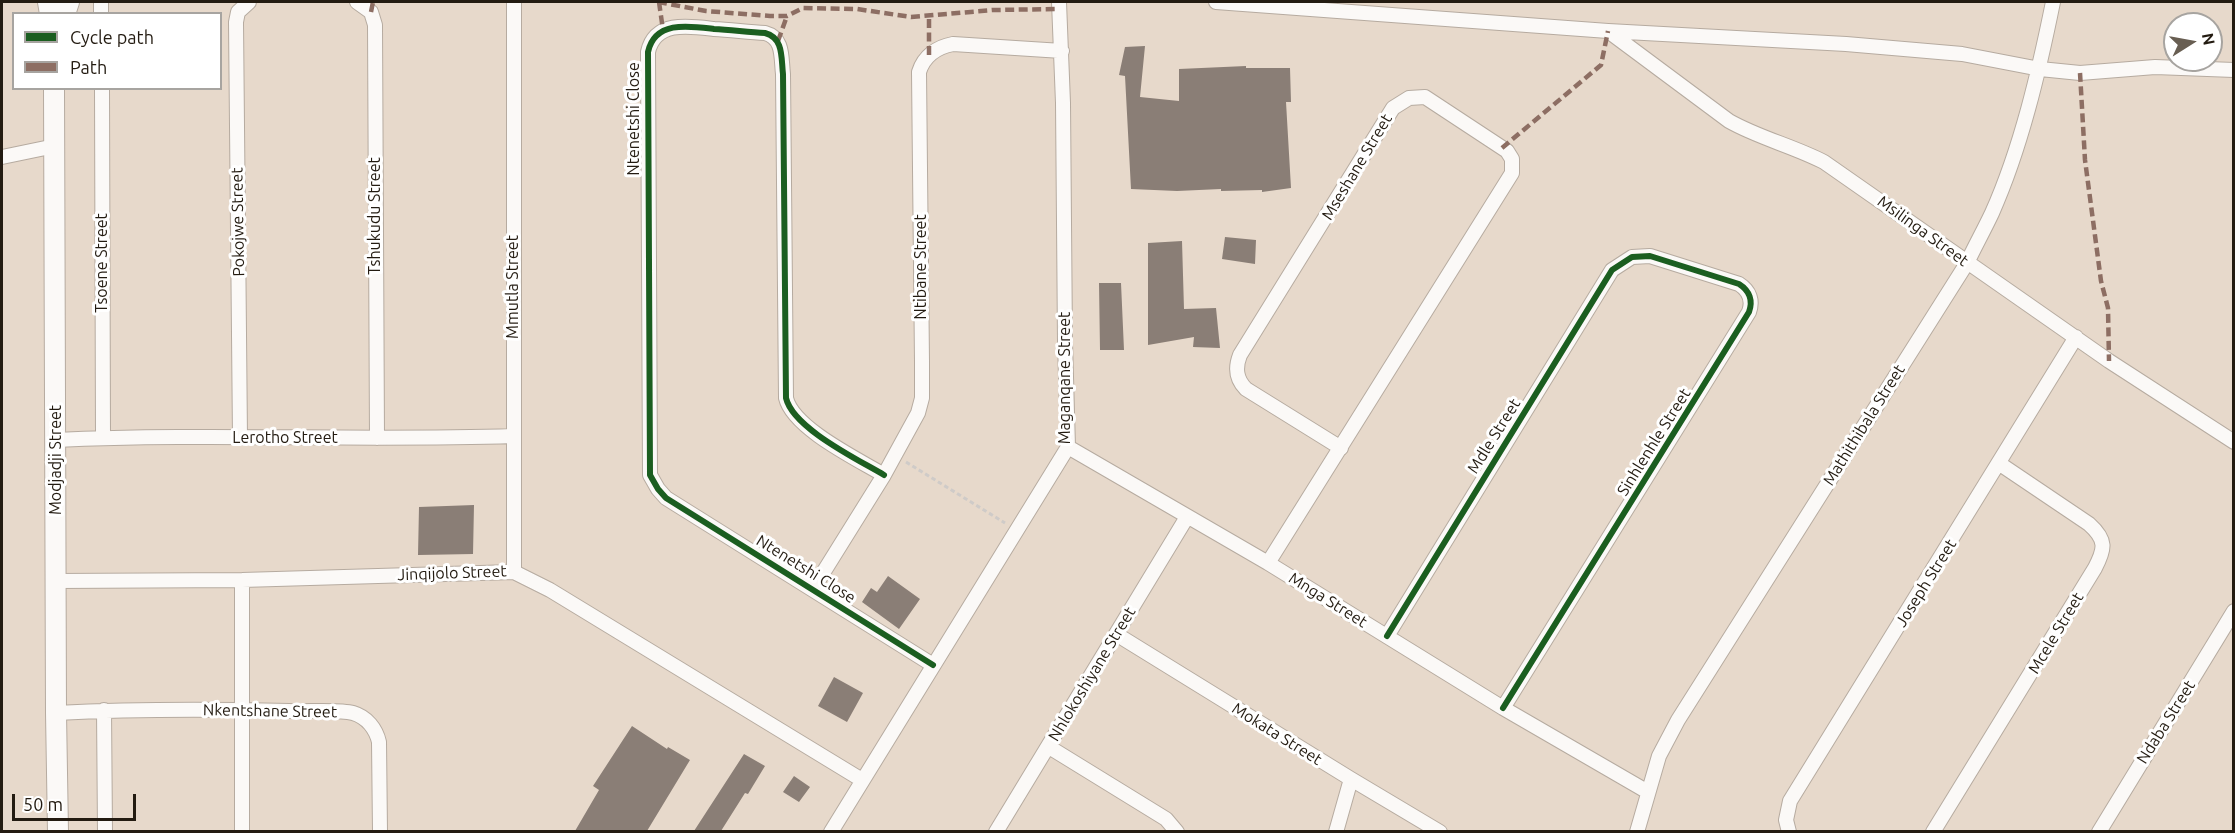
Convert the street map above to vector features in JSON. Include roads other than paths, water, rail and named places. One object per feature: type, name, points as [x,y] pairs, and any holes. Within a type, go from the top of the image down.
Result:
[{"type":"street","name":"Tshukudu Street","points":[[357,2],[370,12],[375,25],[377,438]]},
{"type":"street","name":"Mmutla Street","points":[[514,2],[514,572]]},
{"type":"street","name":"Maganqane Street","points":[[831,831],[1068,447],[1062,51],[1059,2]]},
{"type":"street","points":[[1216,2],[1608,31],[1857,45],[1962,54],[2040,69],[2080,73],[2156,67],[2234,70]]},
{"type":"street","name":"Mathithibala Street","points":[[1637,831],[1659,756],[1678,720],[1966,263],[1992,212],[2012,159],[2040,69],[2053,2]]},
{"type":"street","name":"Pokojwe Street","points":[[240,438],[236,22],[238,12],[245,4]]},
{"type":"street","name":"Ntenetshi Close","points":[[884,475],[807,427],[791,410],[786,398],[783,74],[778,41],[772,35],[765,33],[679,26],[663,30],[652,40],[648,51],[650,475],[666,498],[933,665]]},
{"type":"street","name":"Msilinga Street","points":[[1608,31],[1729,121],[1824,162],[2109,361],[2234,442]]},
{"type":"street","name":"Ntibane Street","points":[[813,589],[884,475],[918,413],[922,398],[919,72],[921,63],[939,49],[953,44],[1062,51]]},
{"type":"street","name":"Modjadji Street","points":[[54,90],[58,831]]},
{"type":"street","name":"Tsoene Street","points":[[102,90],[103,438]]},
{"type":"street","name":"Mseshane Street","points":[[1268,563],[1341,448],[1512,173],[1512,159],[1507,151],[1425,97],[1408,98],[1393,108],[1240,355],[1238,363],[1238,377],[1246,389],[1341,448]]},
{"type":"street","points":[[2,157],[55,146]]},
{"type":"street","name":"Sinhlenhle Street","points":[[1503,708],[1611,537],[1750,309],[1749,294],[1739,284],[1658,257],[1642,255],[1632,257]]},
{"type":"street","name":"Mdle Street","points":[[1387,636],[1612,270],[1632,257]]},
{"type":"street","name":"Joseph Street","points":[[1789,831],[1786,820],[1790,801],[2076,338]]},
{"type":"street","name":"Lerotho Street","points":[[57,440],[513,436]]},
{"type":"street","name":"Mnga Street","points":[[1068,447],[1268,563],[1503,708],[1648,792]]},
{"type":"street","name":"Mcele Street","points":[[1933,831],[2089,578],[2103,549],[2101,537],[2090,524],[2000,464]]},
{"type":"street","name":"Nhlokoshiyane Street","points":[[996,831],[1187,517]]},
{"type":"street","name":"Jinqijolo Street","points":[[56,581],[242,580],[514,572],[560,595],[862,780]]},
{"type":"street","points":[[242,580],[242,831]]},
{"type":"street","name":"Ndaba Street","points":[[2098,831],[2233,612]]},
{"type":"street","name":"Mokata Street","points":[[1116,634],[1351,779],[1440,831]]},
{"type":"street","points":[[104,710],[105,831]]},
{"type":"street","name":"Nkentshane Street","points":[[56,713],[104,710],[351,712],[368,721],[380,742],[380,831]]},
{"type":"street","points":[[1049,747],[1166,819],[1177,831]]},
{"type":"street","points":[[1336,831],[1351,779]]}]
